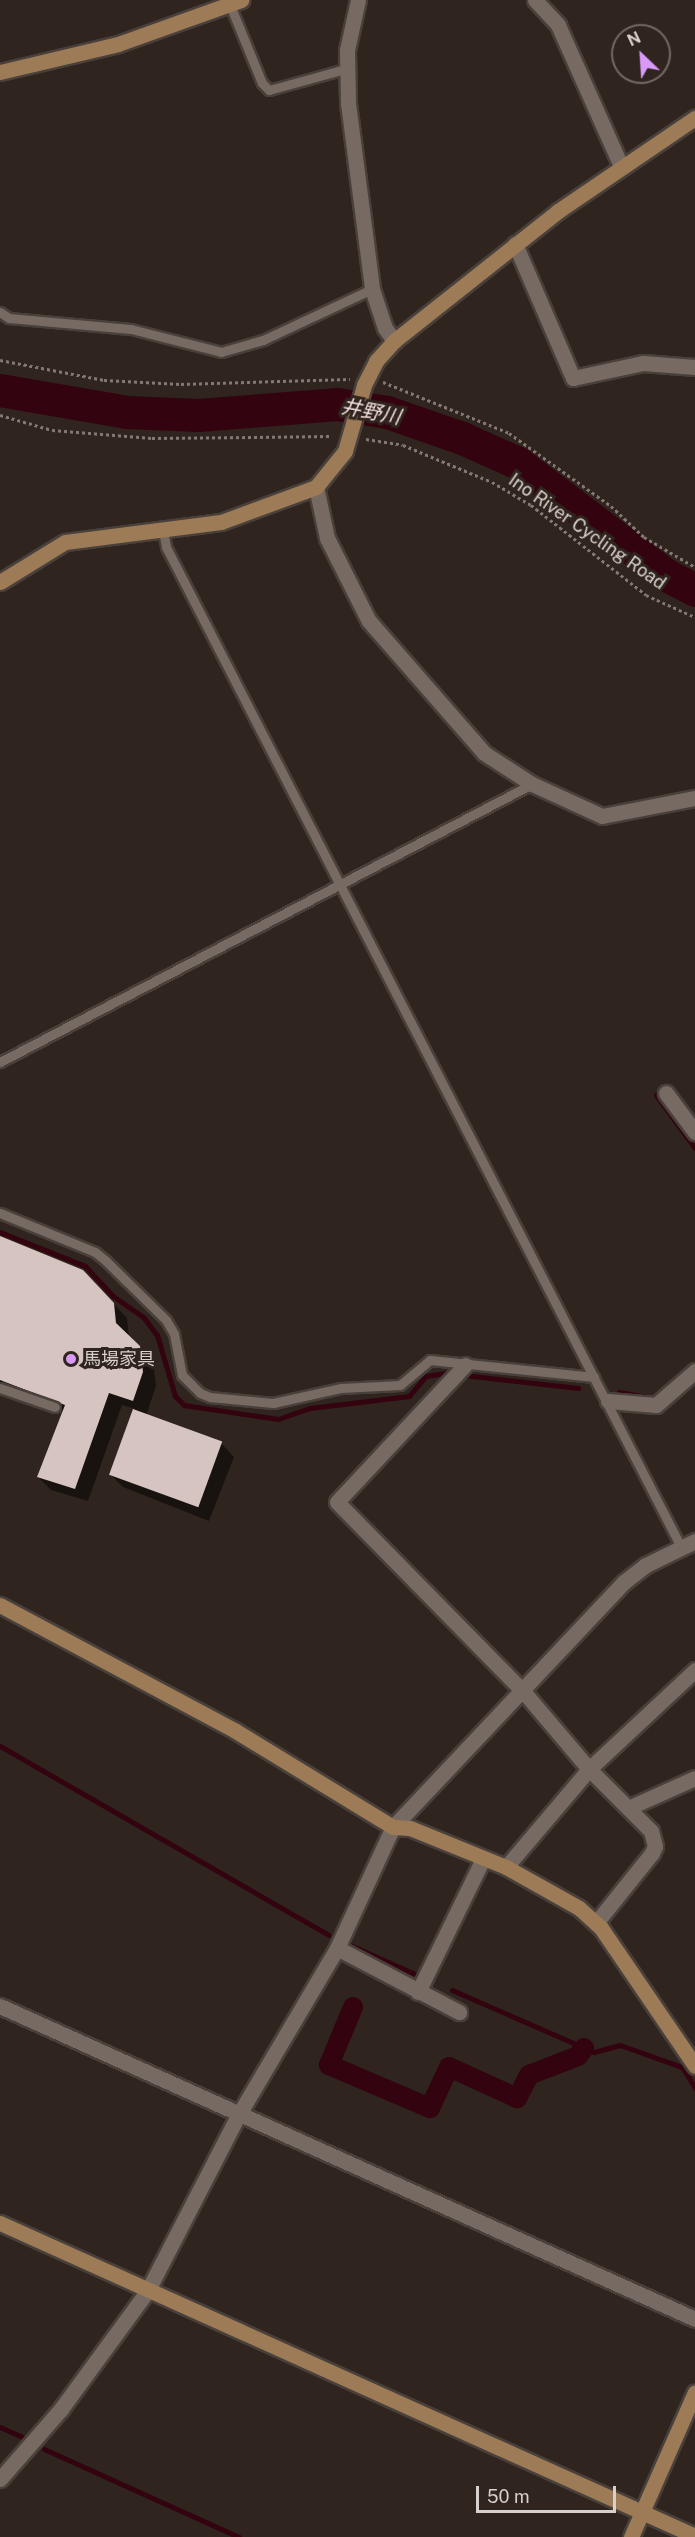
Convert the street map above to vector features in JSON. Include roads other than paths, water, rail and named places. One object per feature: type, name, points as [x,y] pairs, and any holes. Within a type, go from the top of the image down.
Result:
[{"type":"street","points":[[358,0],[345,69],[372,289],[385,328],[394,341]]},
{"type":"street","points":[[535,0],[558,26],[621,166]]},
{"type":"street","points":[[0,72],[108,47],[233,2]]},
{"type":"street","points":[[0,582],[65,542],[116,533],[164,531],[221,522],[316,487],[338,463],[353,436],[364,385],[376,361],[394,341],[515,244],[621,166],[695,118]]},
{"type":"street","points":[[515,244],[573,378],[643,363],[695,367]]},
{"type":"street","points":[[316,487],[327,538],[369,621],[468,739],[532,784],[603,816],[695,798]]},
{"type":"street","points":[[666,1093],[695,1132]]},
{"type":"street","points":[[465,1365],[337,1502],[523,1691],[589,1769],[651,1831],[655,1846],[596,1923]]},
{"type":"street","points":[[608,1401],[656,1405],[695,1371]]},
{"type":"street","points":[[0,2479],[61,2409],[148,2290],[239,2114],[337,1948],[393,1827],[624,1581],[695,1541]]},
{"type":"street","points":[[0,1605],[234,1730],[393,1827],[410,1828],[506,1867],[565,1899],[596,1923],[695,2066]]},
{"type":"street","points":[[506,1867],[589,1769],[695,1670]]},
{"type":"street","points":[[628,1808],[695,1778]]},
{"type":"street","points":[[418,1992],[483,1859]]},
{"type":"street","points":[[337,1948],[459,2012]]},
{"type":"street","points":[[0,2006],[695,2319]]},
{"type":"street","points":[[0,2223],[695,2536]]},
{"type":"street","points":[[631,2537],[695,2392]]},
{"type":"lane","points":[[233,2],[262,83],[269,90],[345,69]]},
{"type":"lane","points":[[0,312],[9,318],[131,329],[221,352],[263,340],[372,289]]},
{"type":"lane","points":[[164,531],[166,547],[339,886],[608,1401],[681,1547]]},
{"type":"lane","points":[[0,1062],[532,784]]},
{"type":"lane","points":[[0,1213],[95,1252],[106,1261],[166,1320],[174,1334],[182,1375],[200,1393],[210,1397],[273,1403],[341,1388],[400,1385],[430,1360],[594,1377]]},
{"type":"lane","points":[[0,1388],[55,1407]]},
{"type":"waterway","name":"井野川","points":[[0,390],[127,412],[198,415],[337,404],[387,412],[462,438],[518,463],[666,575],[695,590]]},
{"type":"waterway","points":[[656,1095],[695,1148]]},
{"type":"waterway","points":[[0,1232],[85,1266],[113,1296],[144,1318],[157,1335],[175,1396],[184,1405],[278,1419],[310,1408],[409,1396],[426,1376],[446,1373]]},
{"type":"waterway","points":[[463,1375],[578,1388]]},
{"type":"waterway","points":[[619,1392],[647,1397]]},
{"type":"waterway","points":[[0,1746],[329,1935]]},
{"type":"waterway","points":[[350,1945],[417,1975]]},
{"type":"waterway","points":[[452,1990],[594,2052],[620,2045],[682,2067],[695,2088]]},
{"type":"waterway","points":[[353,2007],[329,2065],[430,2108],[449,2067],[517,2098],[529,2075],[578,2056],[584,2048]]},
{"type":"waterway","points":[[0,2427],[22,2437]]},
{"type":"waterway","points":[[44,2449],[239,2537]]},
{"type":"place","name":"馬場家具","points":[[71,1359]]}]
